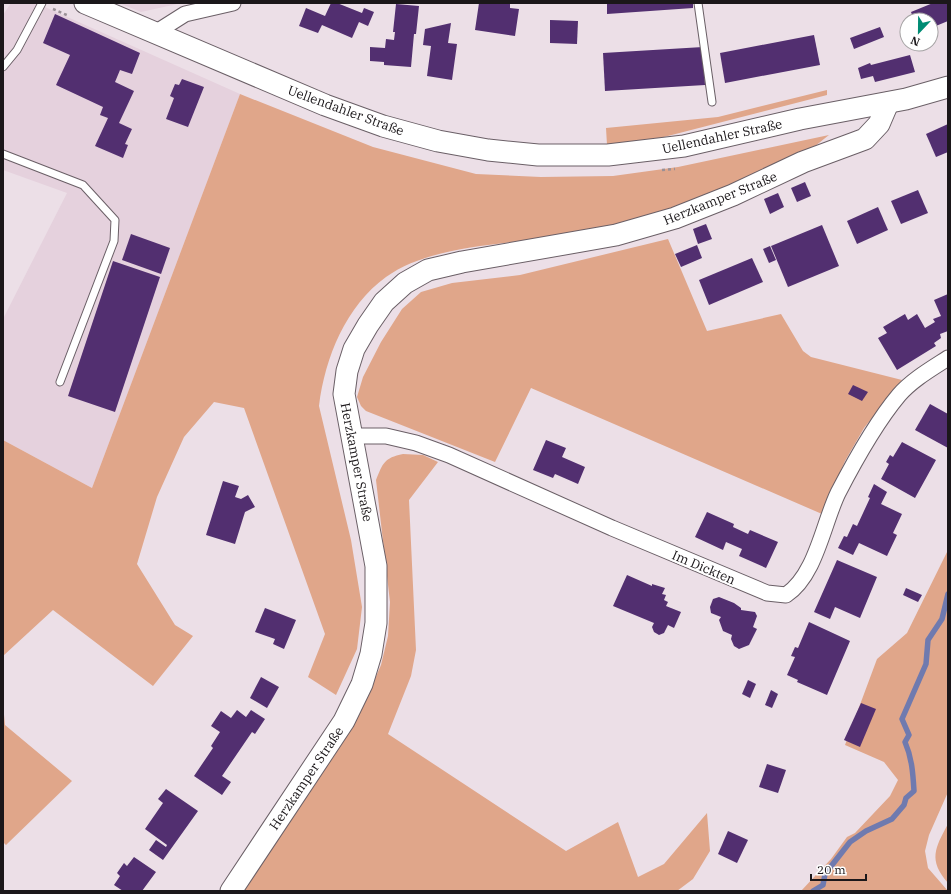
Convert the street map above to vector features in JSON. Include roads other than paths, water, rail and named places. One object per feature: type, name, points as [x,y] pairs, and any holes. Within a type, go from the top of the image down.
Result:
[{"type":"main road","name":"Uellendahler Straße","points":[[85,3],[325,105],[383,126],[438,141],[488,150],[538,155],[608,155],[684,146],[800,119],[888,103],[948,88]]},
{"type":"main road","name":"Herzkamper Straße","points":[[231,891],[344,721],[362,684],[371,654],[376,623],[376,566],[344,394],[347,371],[354,349],[384,302],[405,283],[428,270],[462,262],[616,235],[675,218],[845,145],[864,139],[874,130],[888,103]]},
{"type":"main road","points":[[845,145],[856,126],[860,108]]},
{"type":"street","points":[[155,32],[185,14],[233,3]]},
{"type":"street","name":"Im Dickten","points":[[351,436],[386,436],[416,443],[449,455],[612,528],[767,593],[786,594],[798,584],[816,552],[838,494],[869,440],[895,401],[919,378],[948,358]]},
{"type":"lane","points":[[3,67],[16,50],[42,3]]},
{"type":"lane","points":[[698,3],[712,102]]},
{"type":"lane","points":[[3,154],[83,185],[115,220],[114,241],[60,382]]},
{"type":"waterway","points":[[813,891],[823,885],[825,874],[850,842],[866,831],[892,819],[904,805],[906,798],[914,791],[911,760],[905,742],[909,735],[902,719],[926,664],[928,640],[942,619],[948,594]]}]
